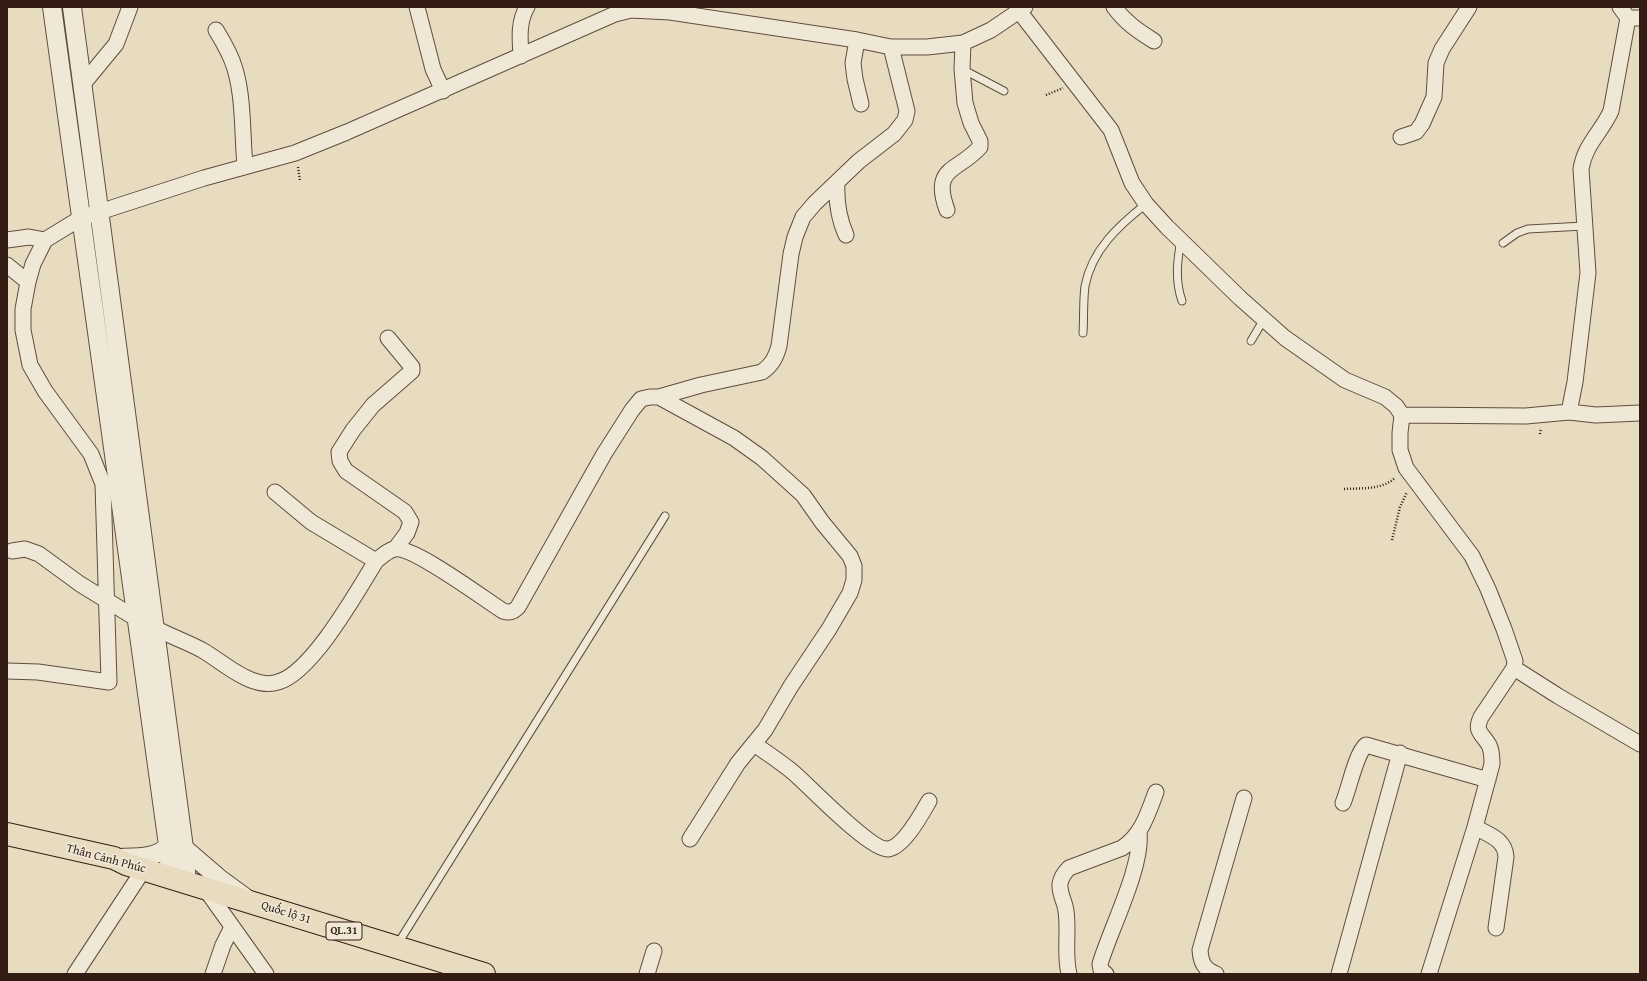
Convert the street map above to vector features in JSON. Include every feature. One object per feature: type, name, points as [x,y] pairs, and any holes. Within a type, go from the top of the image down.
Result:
[{"type":"highway","name":"Thân Cảnh Phúc","points":[[7,834],[114,858],[187,882]]},
{"type":"highway","name":"Quốc lộ 31","points":[[187,882],[484,974]]},
{"type":"street","points":[[52,7],[137,619],[176,847],[187,882],[232,927],[266,974]]},
{"type":"street","points":[[72,7],[155,628],[176,847],[253,903]]},
{"type":"street","points":[[83,84],[116,44],[130,7]]},
{"type":"street","points":[[417,7],[433,69],[443,90]]},
{"type":"street","points":[[521,56],[520,31],[523,14],[526,7]]},
{"type":"street","points":[[1114,7],[1123,19],[1154,41]]},
{"type":"street","points":[[1402,137],[1416,132],[1422,124],[1434,97],[1436,63],[1442,49],[1470,7]]},
{"type":"street","points":[[7,671],[38,672],[109,682],[102,484],[91,454],[45,391],[30,366],[23,330],[23,309],[28,282],[33,264],[45,240],[81,218],[204,178],[295,153],[348,132],[614,14],[631,8],[670,12],[857,40],[891,47],[927,47],[963,43],[990,30],[1022,9],[1111,130],[1132,183],[1146,204],[1240,298],[1285,338],[1345,380],[1385,397],[1396,406],[1402,415],[1400,450],[1410,473],[1472,556],[1488,589],[1504,629],[1514,660],[1514,668],[1478,723],[1478,730],[1489,745],[1492,754],[1492,764],[1475,827],[1429,974]]},
{"type":"street","points":[[1569,412],[1575,382],[1579,338],[1587,292],[1588,273],[1581,169],[1582,158],[1586,148],[1606,122],[1611,111],[1629,14]]},
{"type":"street","points":[[216,30],[229,52],[235,69],[240,92],[245,166]]},
{"type":"street","points":[[857,40],[853,63],[861,104]]},
{"type":"street","points":[[946,210],[942,197],[941,186],[946,174],[952,168],[971,156],[980,146],[980,141],[971,123],[966,103],[962,69],[963,43]]},
{"type":"street","points":[[395,549],[407,551],[441,569],[503,611],[509,613],[513,612],[518,607],[604,454],[632,410],[641,400],[762,372],[770,366],[779,346],[795,236],[803,217],[815,203],[859,161],[894,134],[905,120],[907,111],[891,47]]},
{"type":"street","points":[[837,182],[838,209],[846,234]]},
{"type":"street","points":[[7,240],[29,237],[45,240]]},
{"type":"street","points":[[7,265],[28,282]]},
{"type":"street","points":[[155,628],[202,650],[233,671],[252,680],[267,683],[279,682],[294,673],[327,638],[376,561],[384,554],[395,549],[407,533],[411,522],[405,512],[346,471],[340,461],[339,452],[353,430],[373,405],[412,371],[412,367],[388,338]]},
{"type":"street","points":[[659,397],[734,438],[762,458],[803,495],[822,522],[850,556],[854,566],[854,580],[850,593],[829,629],[791,686],[765,730],[738,762],[690,839]]},
{"type":"street","points":[[1402,415],[1526,416],[1569,412],[1596,415],[1640,413]]},
{"type":"street","points":[[274,492],[310,522],[376,561]]},
{"type":"street","points":[[12,551],[24,549],[39,554],[105,600],[137,619]]},
{"type":"street","points":[[1514,668],[1558,696],[1640,744]]},
{"type":"street","points":[[754,744],[792,772],[877,846],[888,849],[896,845],[904,838],[929,801]]},
{"type":"street","points":[[1343,803],[1349,789],[1359,754],[1362,748],[1366,745],[1400,753],[1488,780]]},
{"type":"street","points":[[1339,974],[1400,753]]},
{"type":"street","points":[[1069,974],[1066,962],[1066,910],[1060,883],[1063,875],[1070,868],[1122,848],[1129,843],[1138,833],[1156,792]]},
{"type":"street","points":[[1216,974],[1206,970],[1201,962],[1200,950],[1244,798]]},
{"type":"street","points":[[1475,827],[1493,837],[1503,845],[1506,850],[1496,928]]},
{"type":"street","points":[[1106,974],[1101,970],[1100,964],[1135,867],[1140,842],[1138,833]]},
{"type":"street","points":[[114,858],[150,856],[176,847]]},
{"type":"street","points":[[75,974],[144,869]]},
{"type":"street","points":[[213,974],[223,945],[232,927]]},
{"type":"street","points":[[647,974],[654,951]]},
{"type":"lane","points":[[962,69],[1004,91]]},
{"type":"lane","points":[[1084,333],[1085,287],[1090,270],[1108,238],[1122,222],[1146,204]]},
{"type":"lane","points":[[1503,243],[1517,233],[1528,229],[1584,226]]},
{"type":"lane","points":[[1181,240],[1177,260],[1177,273],[1178,290],[1182,301]]},
{"type":"lane","points":[[1251,341],[1264,319]]},
{"type":"lane","points":[[396,947],[665,516]]},
{"type":"path","points":[[1344,489],[1377,487],[1410,473]]},
{"type":"path","points":[[1392,540],[1410,473]]}]
